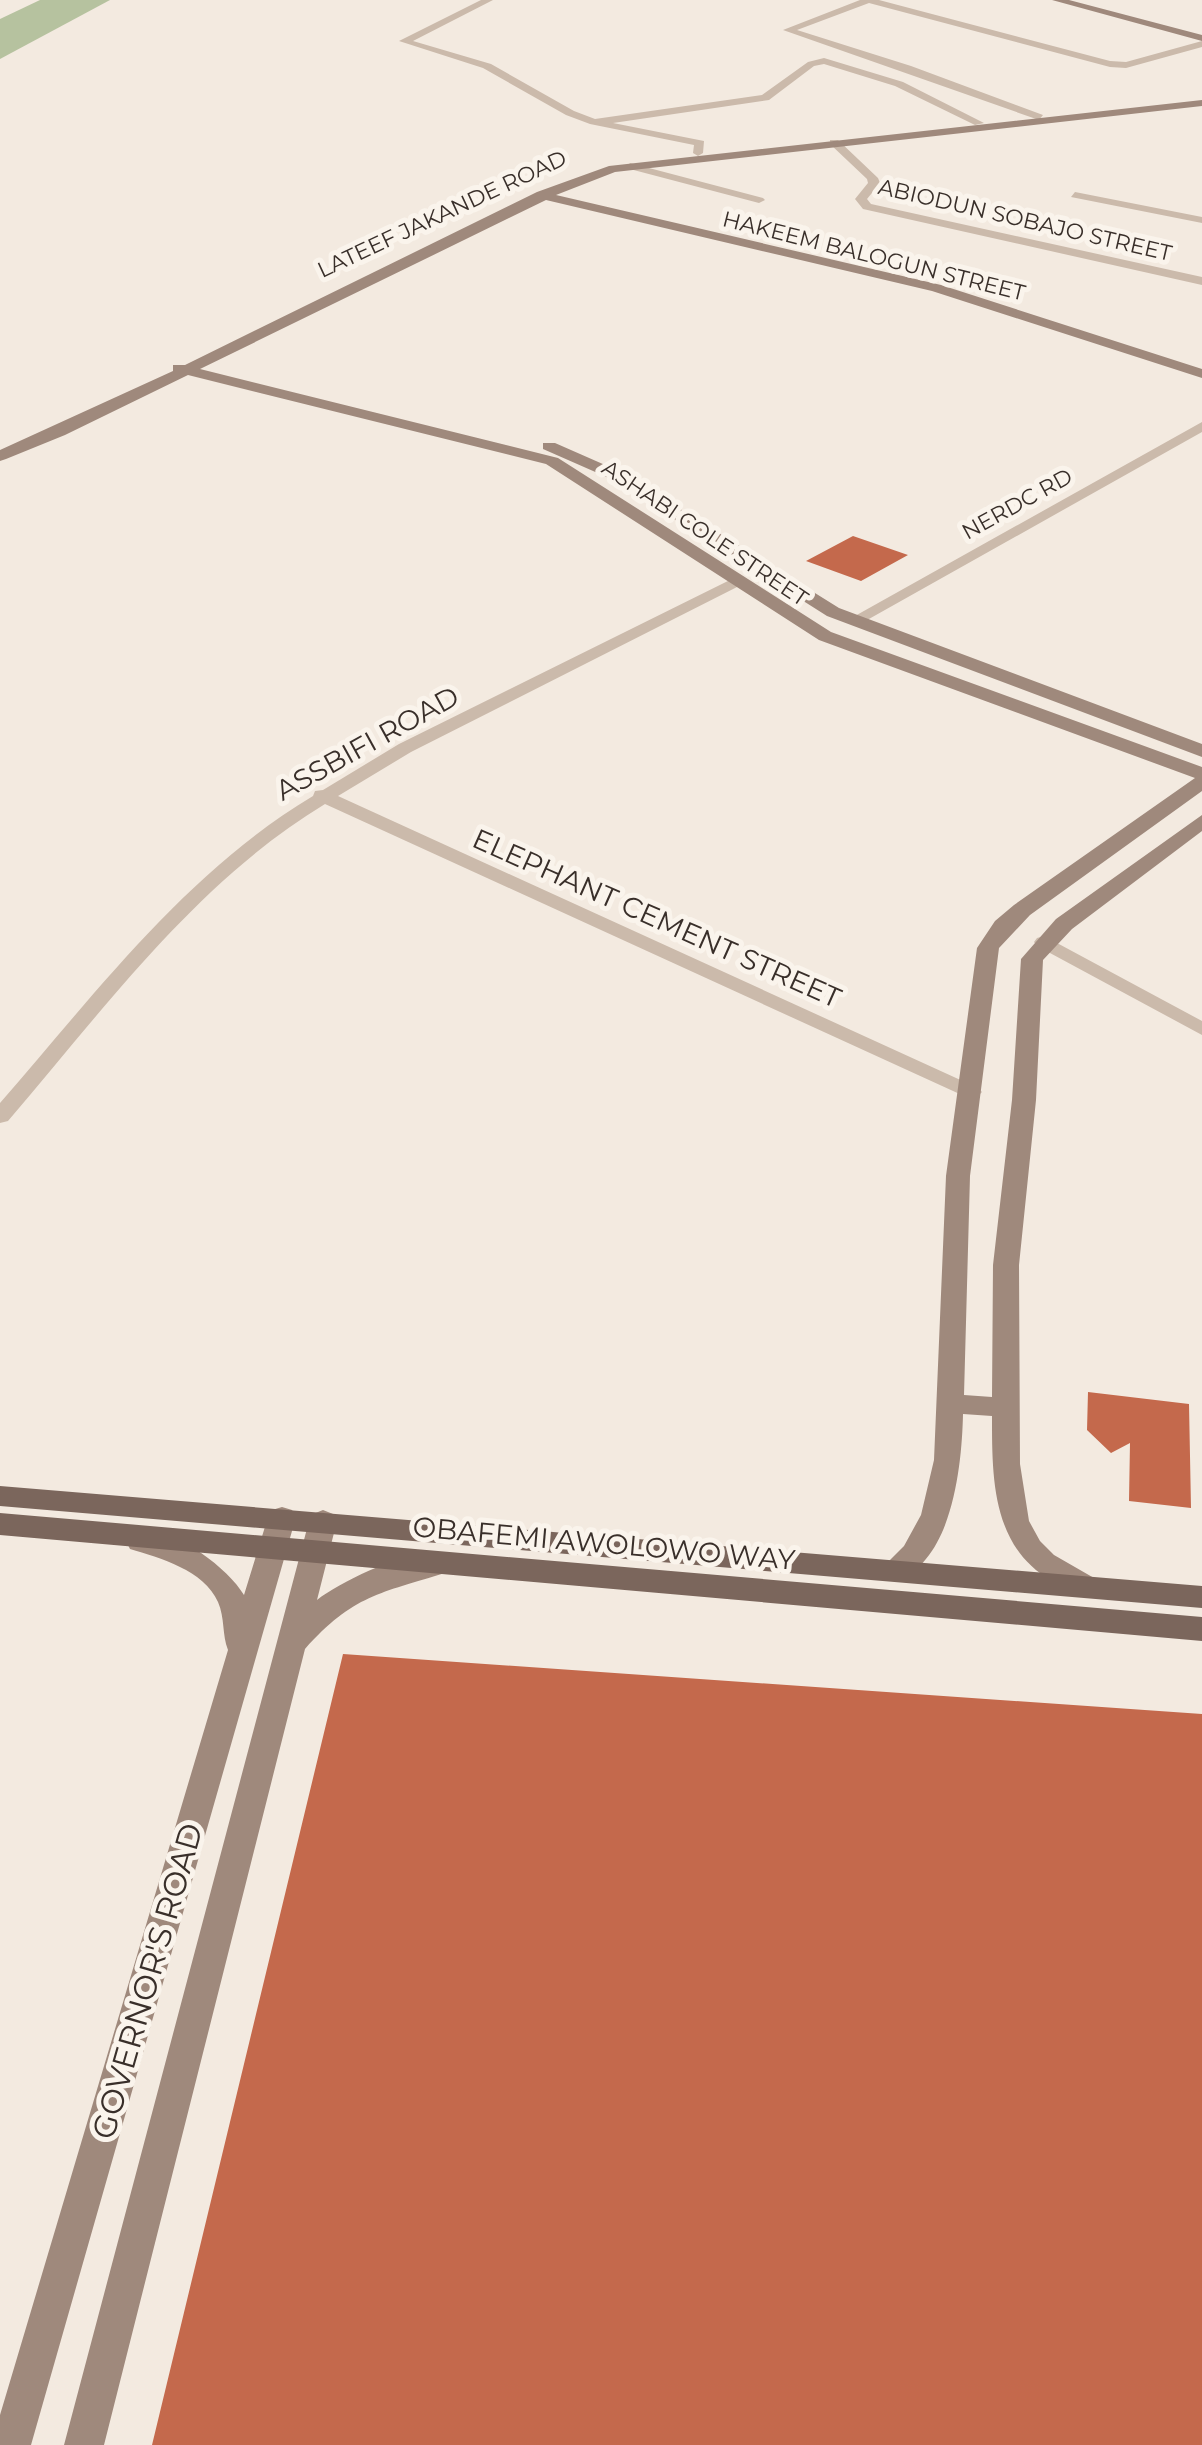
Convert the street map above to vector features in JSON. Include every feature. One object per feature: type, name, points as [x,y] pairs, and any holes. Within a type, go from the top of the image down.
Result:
[{"type":"main road","name":"OBAFEMI AWOLOWO WAY","points":[[0,1496],[278,1532],[896,1569],[1202,1597]]},
{"type":"main road","name":"OBAFEMI AWOLOWO WAY","points":[[0,1524],[116,1534],[278,1532]]},
{"type":"main road","name":"OBAFEMI AWOLOWO WAY","points":[[319,1535],[451,1563],[1202,1628]]},
{"type":"street","points":[[488,0],[404,41],[487,66],[570,113],[594,122],[696,142],[702,145],[698,152]]},
{"type":"street","points":[[1039,117],[788,30],[868,0],[1110,64],[1126,65],[1202,41]]},
{"type":"street","points":[[1057,0],[1202,41]]},
{"type":"street","points":[[594,122],[766,98],[811,64],[824,61],[900,84],[979,123]]},
{"type":"street","name":"LATEEF JAKANDE ROAD","points":[[0,456],[60,432],[187,364],[606,165],[698,152],[1202,101]]},
{"type":"street","name":"LATEEF JAKANDE ROAD","points":[[543,192],[630,166],[1202,101]]},
{"type":"street","name":"ABIODUN SOBAJO STREET","points":[[834,142],[872,178],[874,184],[861,199],[867,207],[1202,281]]},
{"type":"street","points":[[630,166],[759,200]]},
{"type":"street","name":"HAKEEM BALOGUN STREET","points":[[543,192],[936,288],[1202,363]]},
{"type":"street","points":[[1076,195],[1199,217]]},
{"type":"street","name":"HAKEEM BALOGUN STREET","points":[[1113,339],[1202,374]]},
{"type":"street","name":"ASHABI COLE STREET","points":[[187,364],[272,378],[587,459],[785,585],[854,621],[1202,751]]},
{"type":"street","name":"ASHABI COLE STREET","points":[[187,364],[255,387],[552,461],[825,636],[1202,774]]},
{"type":"street","points":[[255,387],[272,378]]},
{"type":"street","name":"NERDC RD","points":[[854,621],[1202,426]]},
{"type":"street","name":"ASSBIFI ROAD","points":[[0,1116],[178,911],[276,826],[404,748],[736,582]]},
{"type":"street","points":[[1098,736],[1119,721]]},
{"type":"street","points":[[896,1569],[914,1554],[935,1515],[946,1471],[952,1403],[958,1176],[988,948],[1003,926],[1202,782]]},
{"type":"street","name":"ELEPHANT CEMENT STREET","points":[[321,796],[971,1092]]},
{"type":"street","points":[[1084,1586],[1044,1563],[1029,1548],[1016,1521],[1006,1464],[1006,1265],[1024,1100],[1032,958],[1044,942],[1202,821]]},
{"type":"street","points":[[1044,942],[1202,1029]]},
{"type":"street","points":[[952,1403],[1005,1408]]},
{"type":"street","name":"GOVERNOR'S ROAD","points":[[11,2445],[278,1532]]},
{"type":"street","points":[[116,1534],[167,1548],[218,1576],[233,1598],[241,1626],[239,1670]]},
{"type":"street","name":"GOVERNOR'S ROAD","points":[[84,2445],[319,1535]]},
{"type":"street","points":[[288,1649],[318,1613],[353,1589],[391,1574],[451,1563]]},
{"type":"green space","points":[[40,0],[110,0],[0,59],[0,19]]},
{"type":"building","points":[[853,536],[908,555],[861,581],[806,561]]},
{"type":"building","points":[[1088,1392],[1189,1404],[1191,1508],[1129,1501],[1130,1443],[1111,1453],[1087,1430]]},
{"type":"building","points":[[343,1654],[1202,1714],[1202,2445],[152,2445]]}]
